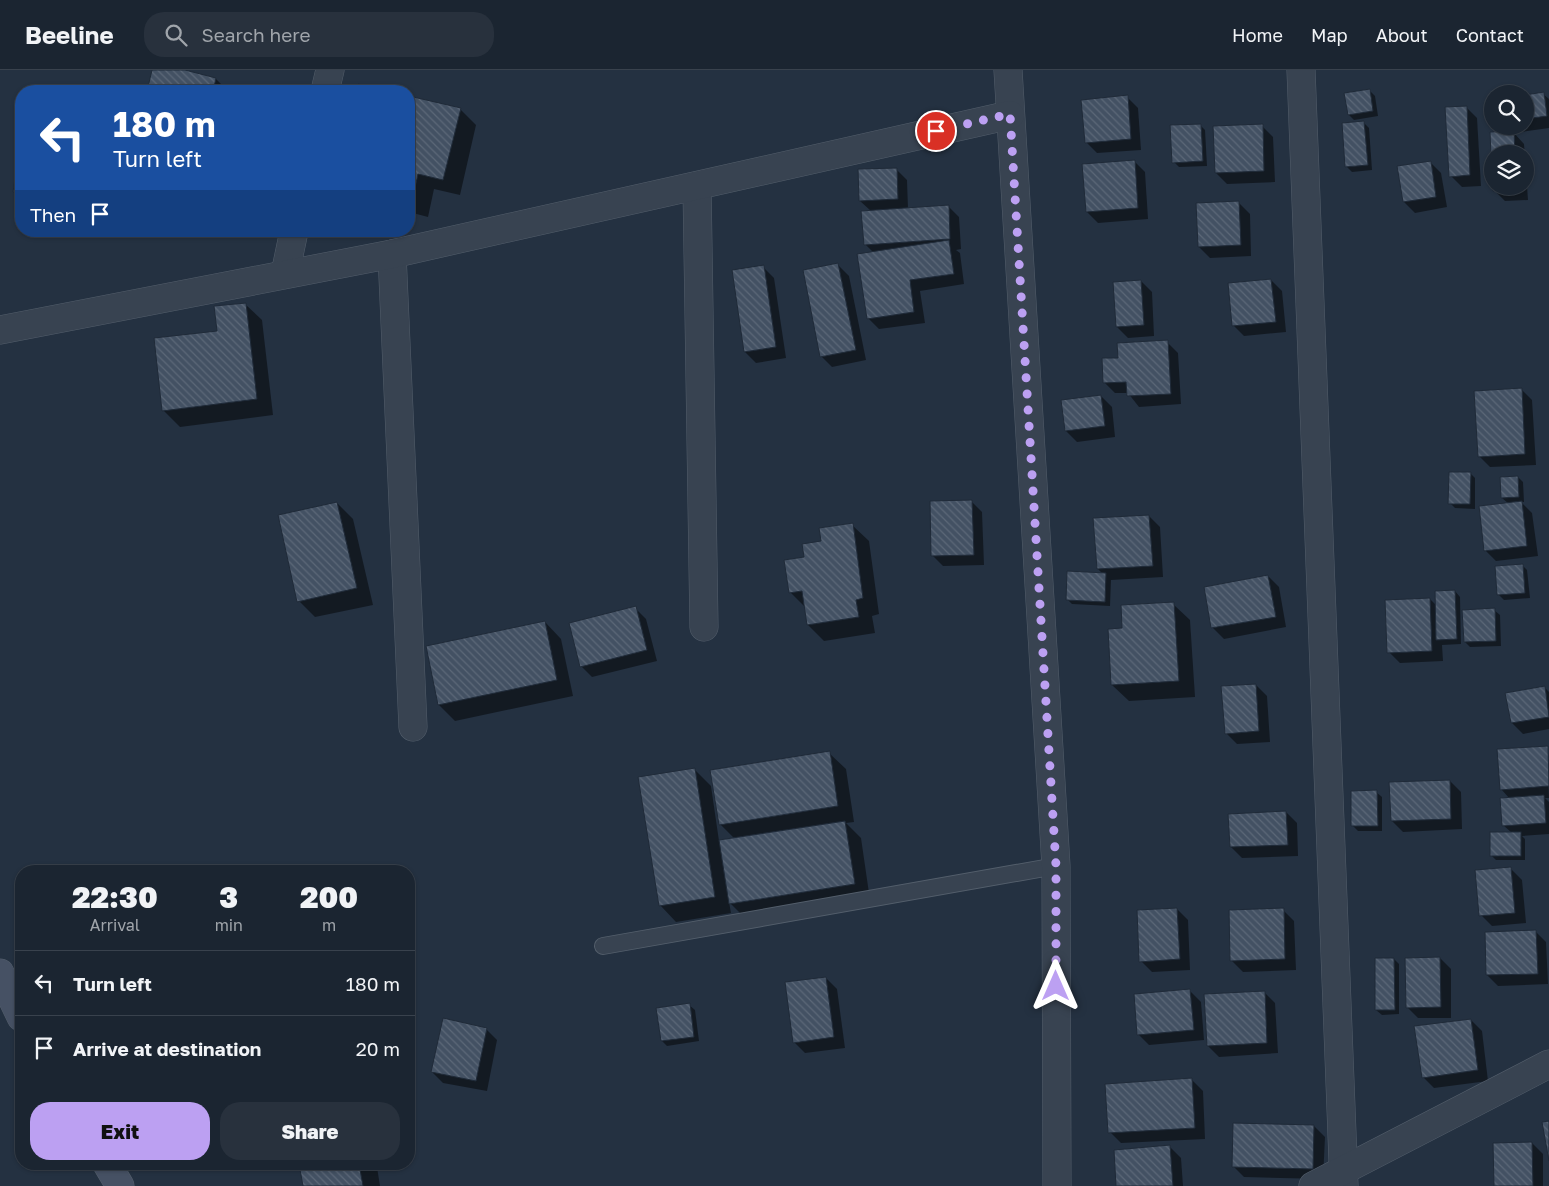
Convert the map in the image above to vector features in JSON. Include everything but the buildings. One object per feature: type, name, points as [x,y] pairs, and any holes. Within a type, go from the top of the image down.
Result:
[{"type":"main road","points":[[0,974],[15,1005]]},
{"type":"main road","points":[[111,1170],[120,1186]]},
{"type":"street","points":[[327,85],[330,70]]},
{"type":"street","points":[[1008,70],[1056,866],[1057,1186]]},
{"type":"street","points":[[1301,70],[1343,1178]]},
{"type":"street","points":[[0,330],[392,254],[1010,114]]},
{"type":"street","points":[[696,186],[704,627]]},
{"type":"street","points":[[285,274],[293,237]]},
{"type":"street","points":[[392,254],[413,727]]},
{"type":"street","points":[[1313,1186],[1343,1178],[1549,1064]]},
{"type":"lane","points":[[602,946],[1056,866]]},
{"type":"route","points":[[936,131],[1010,114],[1056,866],[1056,986]]}]
